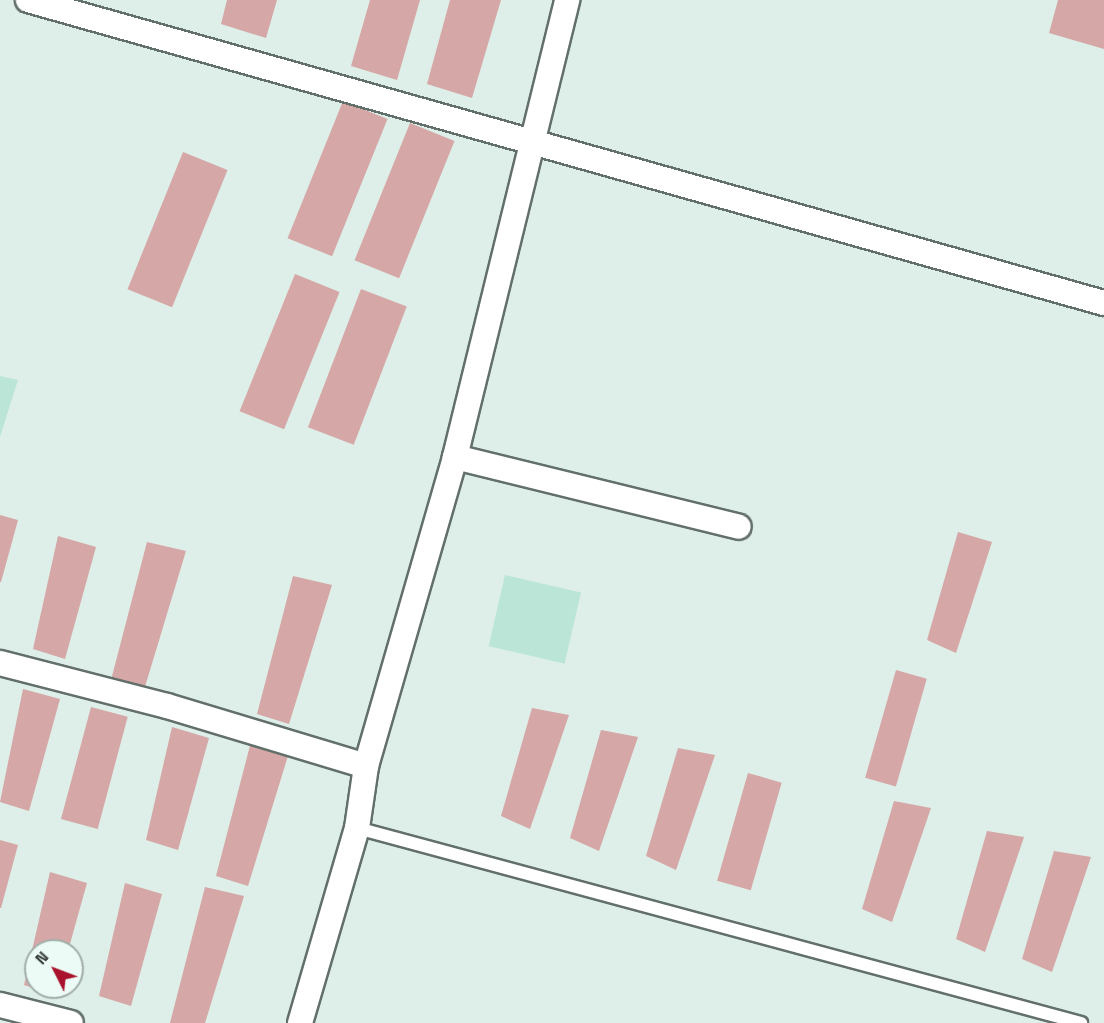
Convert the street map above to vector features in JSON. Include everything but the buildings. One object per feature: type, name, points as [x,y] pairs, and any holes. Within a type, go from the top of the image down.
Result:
[{"type":"street","points":[[28,0],[532,145],[1104,303]]},
{"type":"street","points":[[300,1023],[357,828],[366,766],[455,456],[567,0]]},
{"type":"street","points":[[455,456],[739,527]]},
{"type":"street","points":[[0,663],[167,706],[366,766]]},
{"type":"street","points":[[0,1005],[71,1023]]},
{"type":"lane","points":[[357,828],[1081,1023]]},
{"type":"green space","points":[[0,376],[18,380],[0,437]]},
{"type":"green space","points":[[505,575],[581,593],[565,664],[489,646]]}]
